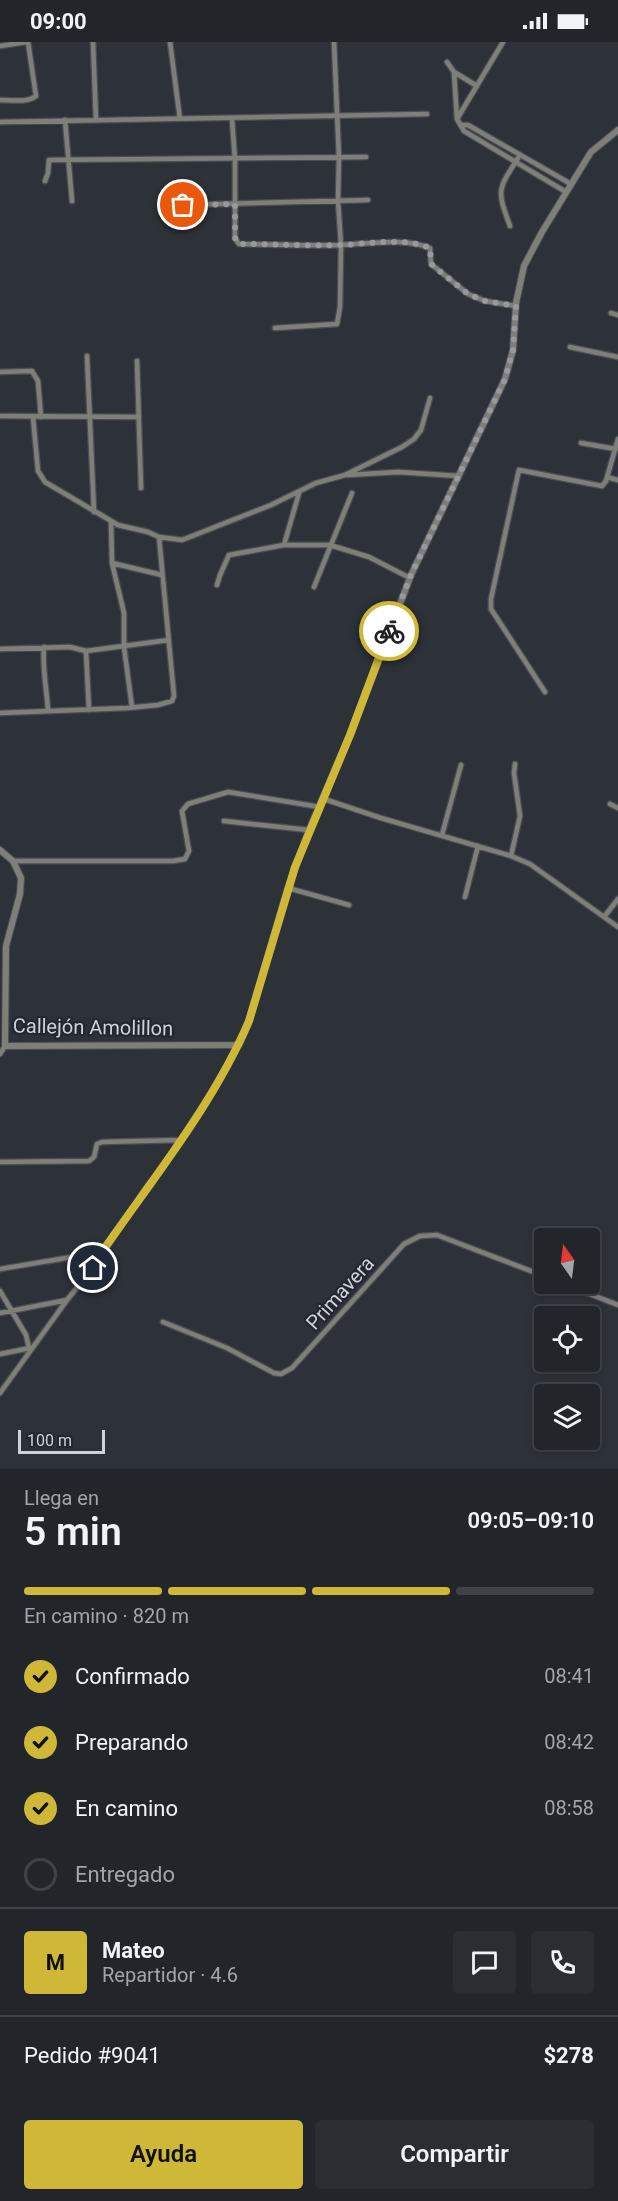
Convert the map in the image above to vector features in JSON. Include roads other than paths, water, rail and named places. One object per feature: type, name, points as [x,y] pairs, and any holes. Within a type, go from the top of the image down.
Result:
[{"type":"street","points":[[0,46],[27,42],[36,96],[26,100],[0,100]]},
{"type":"street","points":[[93,42],[96,120]]},
{"type":"street","points":[[170,42],[180,119]]},
{"type":"street","points":[[275,328],[337,324],[340,307],[341,245],[334,42]]},
{"type":"street","points":[[457,119],[503,42]]},
{"type":"street","points":[[447,62],[454,72],[477,86]]},
{"type":"street","points":[[454,72],[457,119],[464,131],[517,160],[566,192]]},
{"type":"street","points":[[0,122],[427,114]]},
{"type":"street","points":[[232,119],[236,242],[239,244],[389,243],[423,245],[430,248],[431,264],[468,294],[485,301],[516,306]]},
{"type":"street","points":[[65,120],[72,201]]},
{"type":"street","points":[[462,125],[468,125],[522,154],[571,184]]},
{"type":"street","points":[[0,1393],[31,1348],[93,1268],[181,1140],[239,1045],[249,1021],[288,888],[309,830],[350,735],[410,578],[505,379],[513,350],[516,306],[524,266],[591,152],[618,130]]},
{"type":"street","points":[[510,226],[500,197],[500,190],[522,154]]},
{"type":"street","points":[[45,181],[49,160],[366,157]]},
{"type":"street","points":[[183,205],[368,200]]},
{"type":"street","points":[[611,313],[618,315]]},
{"type":"street","points":[[570,347],[618,357]]},
{"type":"street","points":[[87,356],[94,512]]},
{"type":"street","points":[[136,360],[141,488]]},
{"type":"street","points":[[0,372],[32,371],[38,381],[41,417]]},
{"type":"street","points":[[33,417],[38,471],[45,482],[111,522],[159,537],[182,540],[316,483],[345,475],[402,447],[414,439],[421,430],[430,398]]},
{"type":"street","points":[[0,416],[139,417]]},
{"type":"street","points":[[545,692],[491,609],[491,599],[519,470],[602,486],[607,477],[618,439]]},
{"type":"street","points":[[581,443],[616,449]]},
{"type":"street","points":[[345,475],[398,472],[459,476]]},
{"type":"street","points":[[607,477],[618,480]]},
{"type":"street","points":[[284,545],[299,492]]},
{"type":"street","points":[[314,587],[352,493]]},
{"type":"street","points":[[111,522],[112,562],[124,613],[124,647],[132,707]]},
{"type":"street","points":[[0,713],[132,707],[158,705],[172,701],[174,696],[159,537]]},
{"type":"street","points":[[218,585],[223,567],[232,553],[284,545],[330,545],[369,557],[410,578]]},
{"type":"street","points":[[112,562],[162,575]]},
{"type":"street","points":[[0,649],[70,647],[86,651],[169,640]]},
{"type":"street","points":[[44,648],[43,664],[48,711]]},
{"type":"street","points":[[86,651],[89,710]]},
{"type":"street","points":[[511,856],[520,816],[514,773],[515,764]]},
{"type":"street","points":[[442,835],[461,765]]},
{"type":"street","points":[[0,850],[13,861],[173,861],[186,859],[189,851],[182,811],[188,804],[228,792],[320,807]]},
{"type":"street","points":[[324,799],[511,856],[530,864],[618,927]]},
{"type":"street","points":[[610,804],[618,808]]},
{"type":"street","points":[[224,821],[309,830]]},
{"type":"street","points":[[465,897],[477,846]]},
{"type":"street","name":"Callejón Amolillon","points":[[13,861],[21,878],[20,894],[6,946],[5,1046],[239,1045]]},
{"type":"street","points":[[288,888],[349,905]]},
{"type":"street","points":[[604,917],[618,899]]},
{"type":"street","points":[[0,1054],[5,1046]]},
{"type":"street","points":[[0,1162],[90,1161],[94,1157],[98,1144],[102,1142],[181,1140]]},
{"type":"street","name":"Primavera","points":[[163,1322],[226,1348],[274,1373],[281,1374],[292,1368],[404,1244],[420,1236],[437,1235],[534,1272]]},
{"type":"street","points":[[0,1269],[102,1252]]},
{"type":"street","points":[[0,1291],[13,1311],[31,1348]]},
{"type":"street","points":[[590,1294],[618,1305]]},
{"type":"street","points":[[0,1313],[67,1300]]},
{"type":"street","points":[[0,1354],[31,1348]]}]
